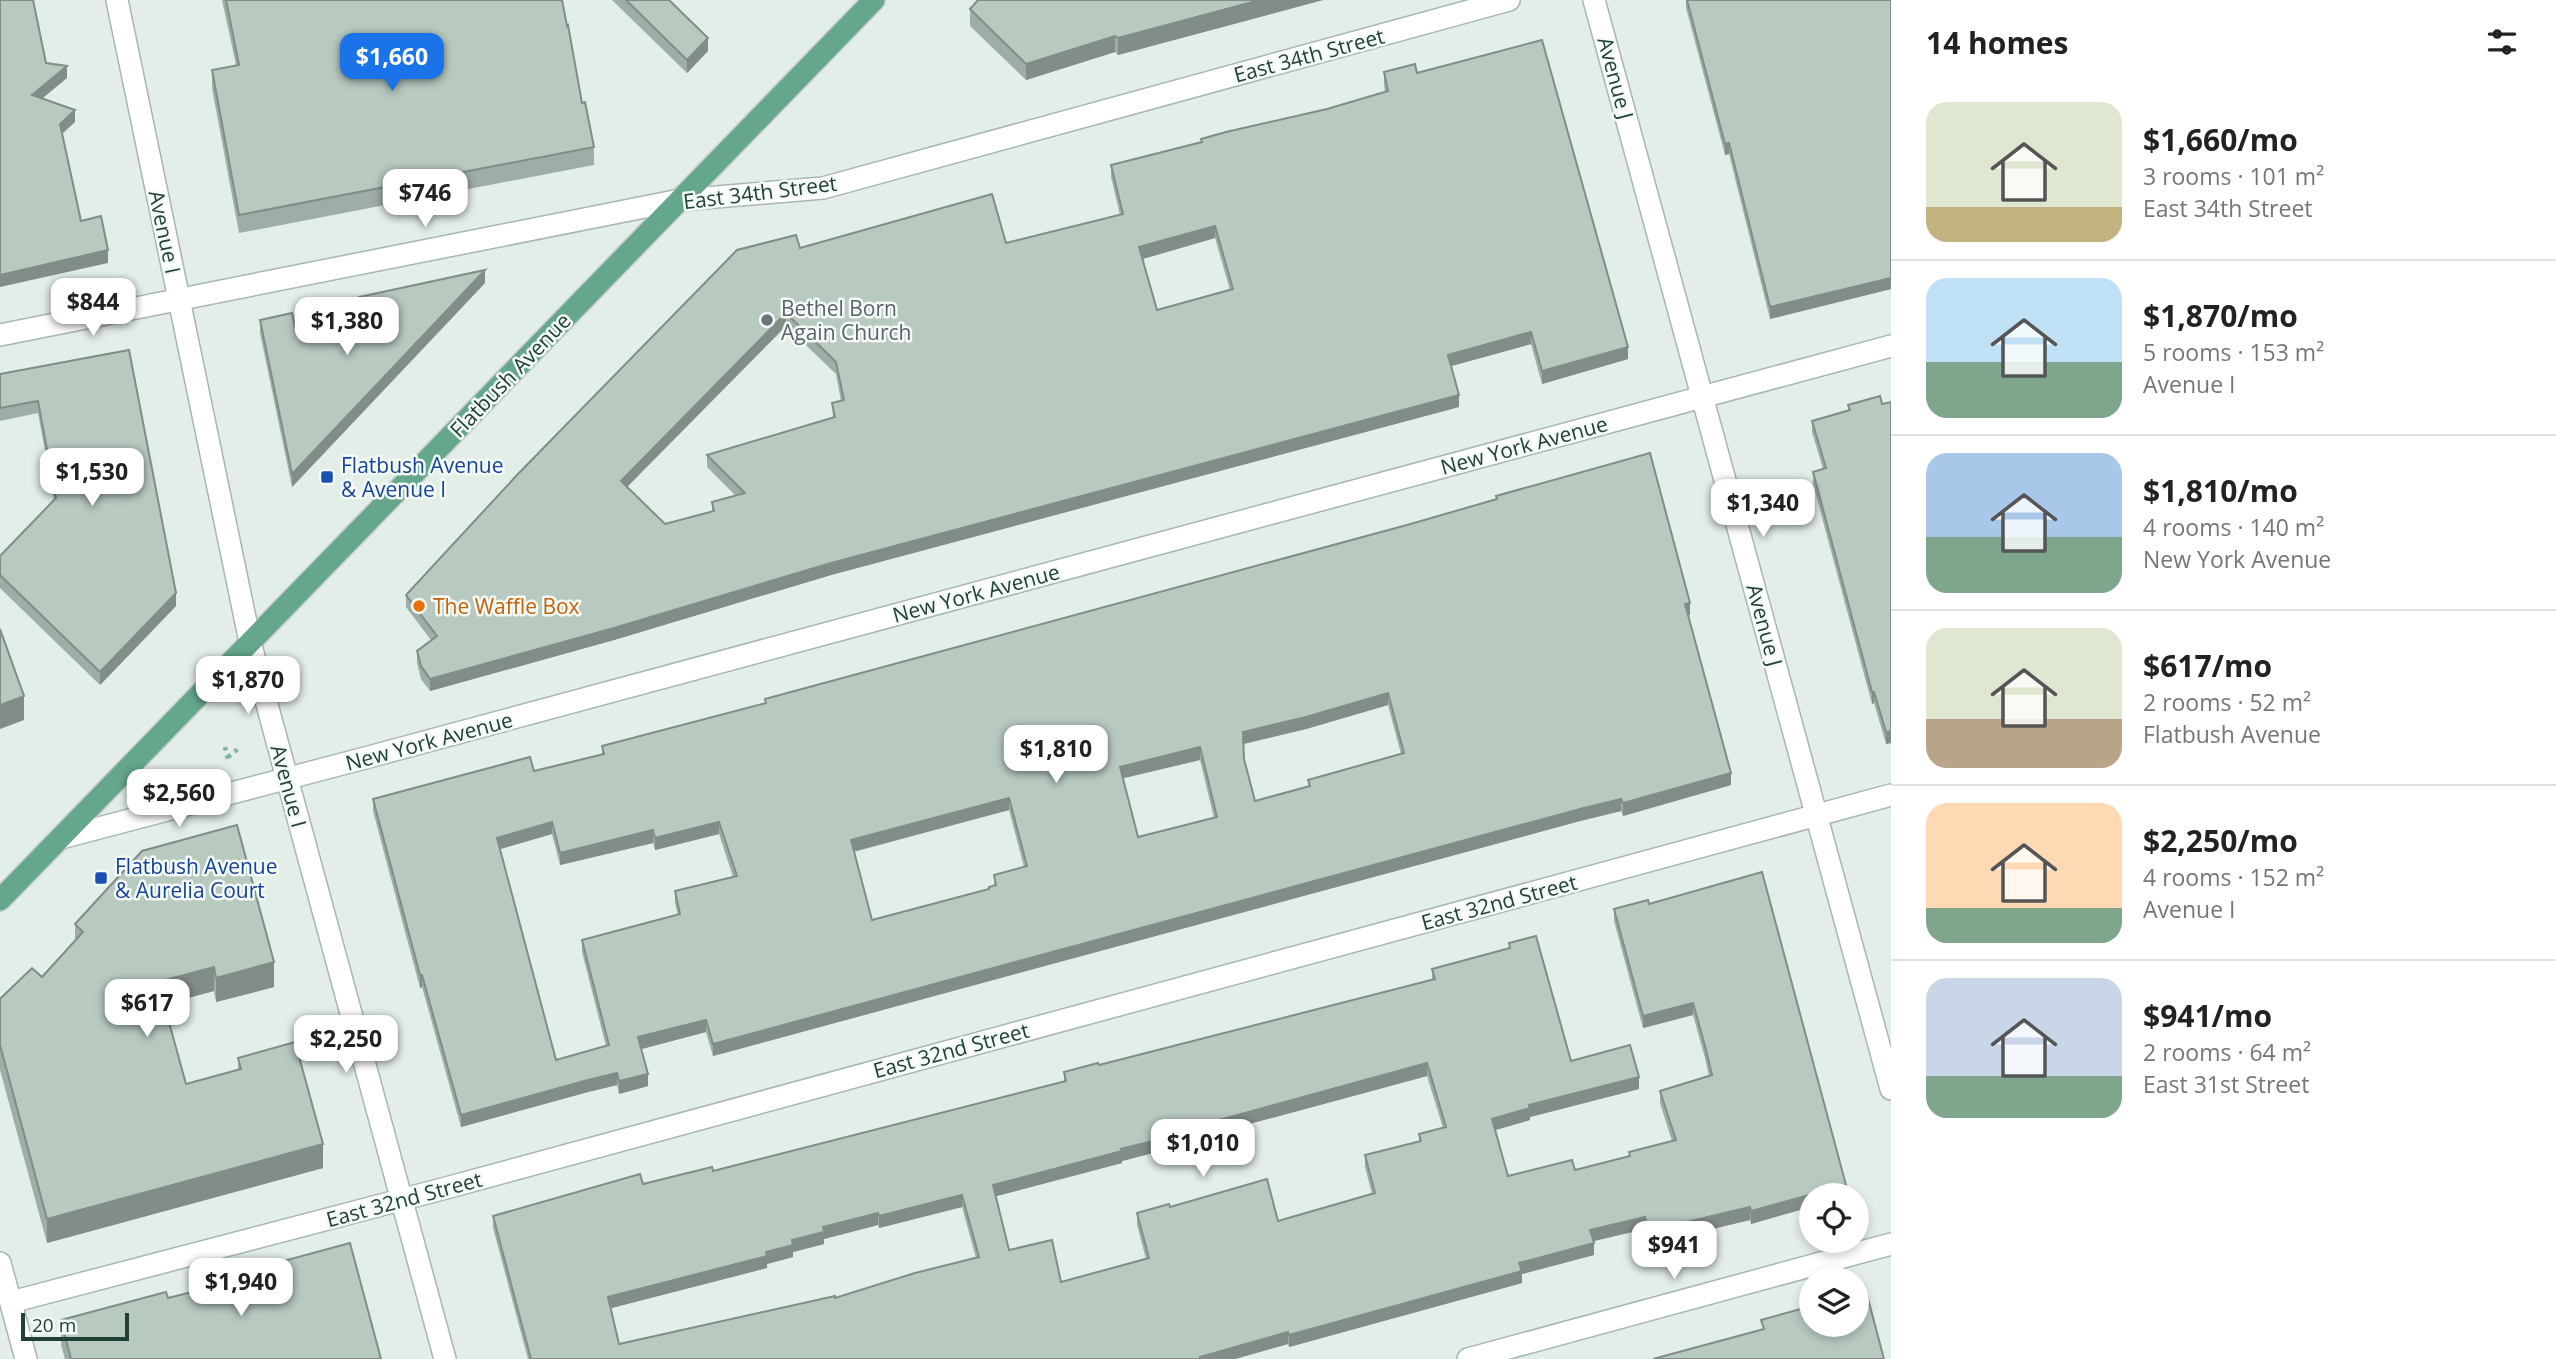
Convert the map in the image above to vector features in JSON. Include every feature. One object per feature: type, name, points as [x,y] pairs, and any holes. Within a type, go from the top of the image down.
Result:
[{"type":"main road","name":"Flatbush Avenue","points":[[0,900],[874,0]]},
{"type":"street","name":"Avenue I","points":[[117,0],[250,642],[445,1359]]},
{"type":"street","name":"East 34th Street","points":[[0,335],[680,200],[823,188],[1509,0]]},
{"type":"street","name":"Avenue J","points":[[1594,0],[1891,1089]]},
{"type":"street","name":"New York Avenue","points":[[61,838],[1891,346]]},
{"type":"street","name":"East 32nd Street","points":[[11,1303],[1891,795]]},
{"type":"street","points":[[1468,1359],[1891,1244]]},
{"type":"street","points":[[0,1263],[26,1359]]},
{"type":"path","points":[[228,757],[238,749]]},
{"type":"building","points":[[0,0],[33,0],[46,63],[67,66],[32,95],[75,110],[60,124],[81,221],[101,216],[108,250],[0,275]]},
{"type":"building","points":[[226,0],[562,0],[582,103],[585,102],[594,147],[239,215],[212,70],[239,65]]},
{"type":"building","points":[[626,0],[669,0],[708,38],[687,60]]},
{"type":"building","points":[[978,0],[1260,0],[1118,38],[1115,36],[1026,64],[970,9]]},
{"type":"building","points":[[1687,0],[1891,0],[1891,278],[1770,307],[1729,143],[1725,144]]},
{"type":"building","points":[[1542,40],[1628,347],[1542,371],[1531,332],[1448,355],[1459,395],[831,563],[614,628],[430,679],[421,666],[417,651],[437,636],[406,595],[518,474],[737,250],[796,235],[800,248],[992,194],[1006,243],[1123,214],[1111,165],[1202,142],[1201,139],[1226,132],[1327,109],[1388,91],[1384,72],[1415,64],[1417,73]],"holes":[[[1215,226],[1233,289],[1157,310],[1139,247]],[[786,313],[836,362],[844,400],[832,403],[835,417],[707,455],[745,493],[712,502],[714,511],[665,524],[621,481]]]},
{"type":"building","points":[[485,270],[292,474],[260,320],[292,313],[295,327],[362,313],[359,297]]},
{"type":"building","points":[[129,350],[176,593],[100,672],[0,575],[0,556],[56,498],[38,401],[0,408],[0,374]]},
{"type":"building","points":[[1880,396],[1882,404],[1891,402],[1891,731],[1886,732],[1872,692],[1813,472],[1826,468],[1812,421],[1850,410],[1848,405]]},
{"type":"building","points":[[1650,453],[1690,603],[1685,604],[1731,773],[1623,803],[1621,799],[1580,809],[713,1044],[706,1020],[638,1037],[648,1074],[619,1081],[617,1073],[461,1115],[373,799],[530,757],[534,771],[604,754],[602,746],[766,703],[765,699],[1407,525],[1497,499],[1496,496]],"holes":[[[1388,693],[1404,753],[1308,780],[1310,786],[1255,801],[1244,759],[1243,732]],[[1200,747],[1217,817],[1138,837],[1120,767]],[[1009,798],[1027,866],[994,875],[996,885],[989,889],[872,920],[851,840]],[[552,822],[560,853],[653,830],[655,838],[719,822],[737,876],[675,891],[680,914],[582,940],[609,1045],[556,1060],[497,838]]]},
{"type":"building","points":[[0,629],[24,696],[0,705]]},
{"type":"building","points":[[237,825],[274,962],[216,978],[214,967],[158,982],[186,1084],[241,1069],[238,1058],[295,1042],[323,1144],[47,1219],[0,1045],[0,999],[32,968],[42,977],[83,932],[75,924],[142,851]]},
{"type":"building","points":[[1762,872],[1845,1183],[1799,1183],[1799,1198],[1751,1211],[1750,1207],[1649,1231],[1645,1217],[1590,1230],[1594,1243],[1519,1263],[1522,1271],[1289,1335],[1288,1332],[1200,1359],[531,1359],[493,1216],[640,1174],[643,1184],[712,1167],[713,1171],[1066,1081],[1064,1072],[1435,979],[1432,969],[1510,948],[1509,943],[1536,936],[1571,1061],[1630,1045],[1639,1077],[1529,1105],[1530,1108],[1492,1119],[1508,1176],[1572,1160],[1575,1170],[1630,1156],[1629,1152],[1676,1140],[1660,1091],[1712,1075],[1693,1003],[1643,1016],[1614,909],[1648,900],[1649,904]],"holes":[[[1427,1063],[1446,1127],[1419,1134],[1421,1141],[1365,1155],[1375,1193],[1278,1221],[1267,1179],[1170,1207],[1169,1204],[1137,1213],[1149,1258],[1061,1282],[1052,1240],[1009,1250],[993,1185],[1122,1151],[1121,1149],[1153,1141],[1153,1138]],[[962,1195],[979,1257],[915,1273],[835,1298],[619,1344],[608,1297],[767,1256],[766,1252],[793,1245],[792,1240],[824,1232],[823,1227]]]},
{"type":"building","points":[[350,1243],[381,1359],[71,1359],[61,1320],[166,1292],[168,1298],[188,1293],[245,1277],[243,1272]]},
{"type":"building","points":[[1869,1302],[1884,1359],[1653,1359],[1764,1329],[1761,1320],[1799,1309],[1799,1337],[1869,1337]]},
{"type":"place","name":"Bethel Born Again Church","points":[[767,320]]},
{"type":"place","name":"Flatbush Avenue & Avenue I","points":[[327,477]]},
{"type":"place","name":"The Waffle Box","points":[[419,606]]},
{"type":"place","name":"Flatbush Avenue & Aurelia Court","points":[[101,878]]}]
